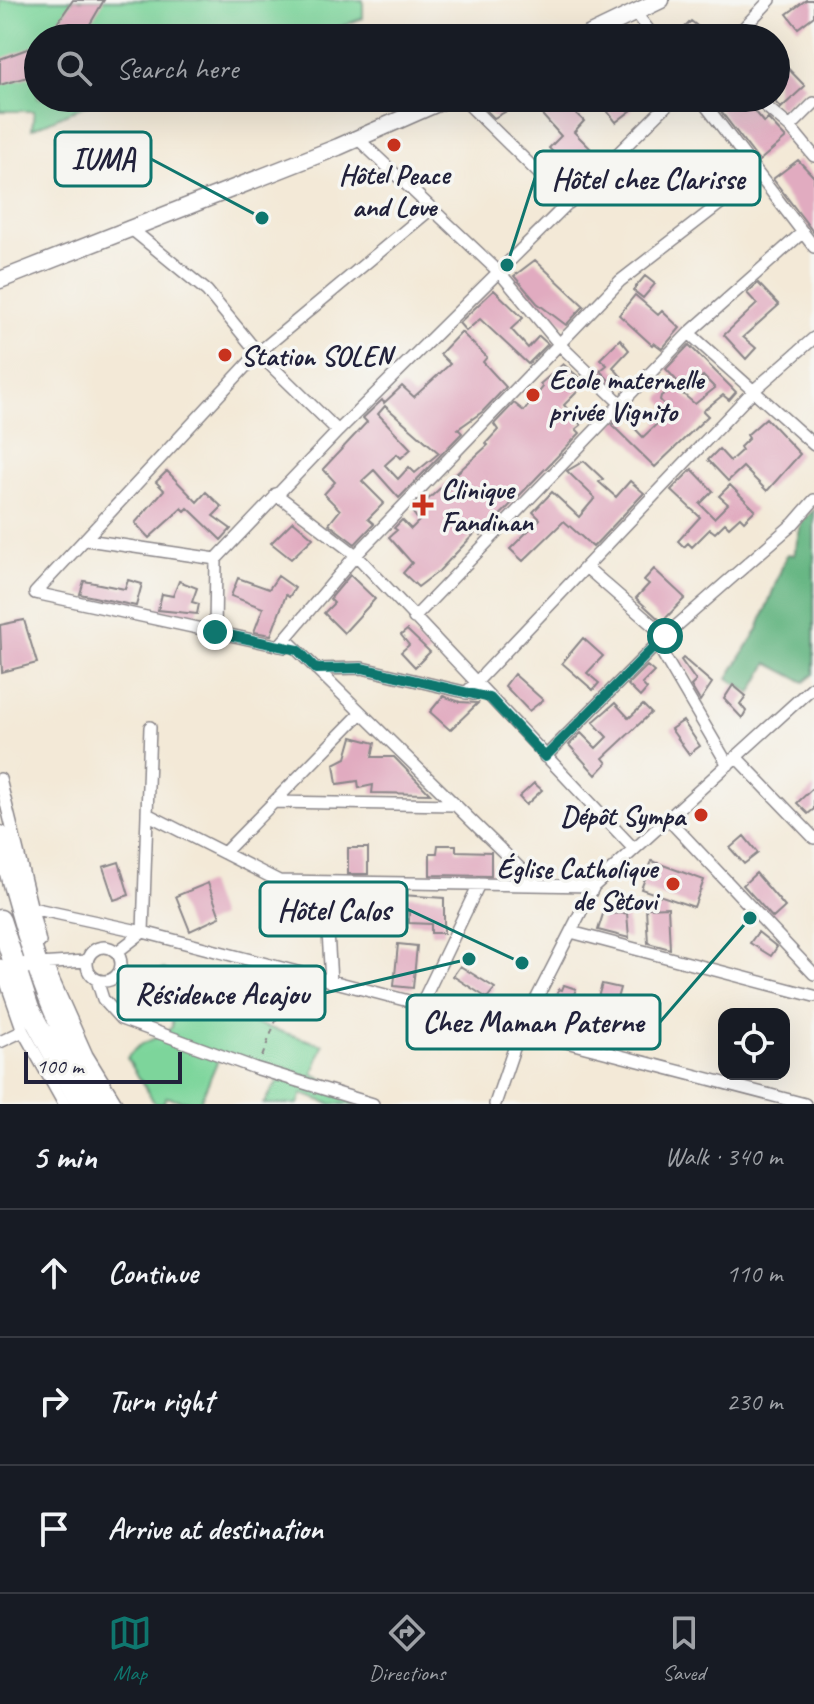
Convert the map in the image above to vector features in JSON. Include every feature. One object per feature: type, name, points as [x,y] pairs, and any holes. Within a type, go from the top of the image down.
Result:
[{"type":"highway","points":[[0,836],[24,906],[16,967],[103,1104]]},
{"type":"highway","points":[[0,920],[41,1034],[81,1104]]},
{"type":"main road","points":[[614,24],[661,0]]},
{"type":"main road","points":[[0,280],[416,112]]},
{"type":"street","points":[[747,24],[770,0]]},
{"type":"street","points":[[636,14],[644,24]]},
{"type":"street","points":[[790,127],[814,103]]},
{"type":"street","points":[[476,112],[569,203]]},
{"type":"street","points":[[215,632],[216,559],[338,431],[501,274],[660,112]]},
{"type":"street","points":[[710,112],[814,247]]},
{"type":"street","points":[[772,112],[790,127],[814,156]]},
{"type":"street","points":[[356,137],[501,274],[560,345],[621,404]]},
{"type":"street","points":[[282,642],[356,555],[620,281],[757,175]]},
{"type":"street","points":[[431,209],[258,353],[35,593],[215,632],[282,642],[298,650],[537,885]]},
{"type":"street","points":[[129,227],[207,291],[258,353],[338,431]]},
{"type":"street","points":[[414,618],[689,333],[803,232]]},
{"type":"street","points":[[689,333],[814,445]]},
{"type":"street","points":[[466,693],[753,391],[814,338]]},
{"type":"street","points":[[276,494],[356,555],[634,849]]},
{"type":"street","points":[[545,757],[661,640],[793,524],[814,500]]},
{"type":"street","points":[[87,540],[216,559]]},
{"type":"street","points":[[587,568],[661,640],[732,761],[814,838]]},
{"type":"street","points":[[316,669],[362,668],[490,698]]},
{"type":"street","points":[[495,1104],[520,1031],[594,886],[812,691]]},
{"type":"street","points":[[224,853],[361,713]]},
{"type":"street","points":[[143,932],[150,727]]},
{"type":"street","points":[[0,779],[24,906],[143,932],[805,1104]]},
{"type":"street","points":[[274,802],[455,805]]},
{"type":"street","points":[[147,814],[279,881],[594,886]]},
{"type":"street","points":[[668,819],[814,974]]},
{"type":"street","points":[[325,882],[331,982]]},
{"type":"street","points":[[421,1005],[479,884]]},
{"type":"street","points":[[117,952],[143,932]]},
{"type":"street","points":[[571,932],[814,996]]},
{"type":"street","points":[[86,961],[95,948],[103,946],[117,952]]},
{"type":"street","points":[[86,961],[90,975],[105,981],[118,974],[121,966],[117,952]]},
{"type":"street","points":[[16,967],[86,961]]},
{"type":"street","points":[[16,967],[23,1031],[64,1104]]},
{"type":"street","points":[[16,967],[72,1026],[117,1104]]},
{"type":"street","points":[[97,980],[103,999],[121,1019],[255,1068],[373,1104]]},
{"type":"street","points":[[0,1042],[23,1031]]},
{"type":"path","points":[[255,1068],[264,1055],[277,1013],[295,973]]},
{"type":"green space","points":[[0,0],[363,0],[363,18],[347,24],[24,24],[24,111],[0,111]]},
{"type":"green space","points":[[34,112],[70,112],[32,129]]},
{"type":"green space","points":[[814,510],[814,674],[804,682],[768,663],[751,694],[728,678],[758,629],[787,554],[794,555],[801,523]]},
{"type":"green space","points":[[164,969],[195,998],[219,1012],[323,1045],[313,1074],[355,1096],[353,1104],[331,1104],[302,1094],[298,1104],[263,1104],[283,1074],[220,1055],[199,1104],[166,1097],[163,1104],[155,1104],[127,1058],[138,1047],[172,1027],[172,1002],[155,984],[153,975]]},
{"type":"building","points":[[73,0],[104,0],[90,24],[57,24]]},
{"type":"building","points":[[806,0],[814,0],[814,16],[798,28],[787,14]]},
{"type":"building","points":[[24,50],[24,78],[0,85],[0,59]]},
{"type":"building","points":[[790,70],[805,86],[790,100]]},
{"type":"building","points":[[488,112],[505,112],[494,118]]},
{"type":"building","points":[[540,112],[574,112],[584,121],[574,132],[590,148],[568,168],[549,148],[561,136]]},
{"type":"building","points":[[608,112],[629,112],[616,122]]},
{"type":"building","points":[[721,112],[755,112],[764,123],[768,119],[786,138],[759,161]]},
{"type":"building","points":[[798,160],[814,177],[814,233],[773,179]]},
{"type":"building","points":[[535,260],[584,306],[566,325],[537,303],[514,276]]},
{"type":"building","points":[[645,276],[655,284],[643,298],[633,290]]},
{"type":"building","points":[[758,283],[779,305],[743,337],[756,348],[746,359],[724,335],[757,304],[747,293]]},
{"type":"building","points":[[494,290],[523,318],[511,329],[528,348],[539,336],[548,344],[528,364],[480,319],[466,331],[459,323]]},
{"type":"building","points":[[635,295],[658,315],[662,311],[680,328],[662,349],[654,343],[652,345],[619,315]]},
{"type":"building","points":[[461,332],[487,357],[483,362],[506,387],[482,412],[458,429],[462,433],[399,498],[374,470],[362,481],[384,503],[368,519],[374,524],[355,544],[329,524],[340,510],[324,494],[335,482],[323,469],[367,422],[363,418],[382,400],[384,403],[402,386],[414,397],[450,364],[440,354]],"holes":[[[385,406],[439,453],[415,473],[409,467],[398,479],[385,465],[397,454],[401,458],[411,449],[378,414]]]},
{"type":"building","points":[[620,339],[629,350],[613,367],[625,381],[617,388],[600,371],[607,365],[600,359]]},
{"type":"building","points":[[689,345],[736,392],[729,400],[723,395],[703,411],[708,416],[655,467],[612,425],[622,415],[643,437],[659,422],[657,420],[668,409],[660,400],[661,396],[680,384],[666,369]],"holes":[[[703,376],[715,388],[695,404],[683,394]]]},
{"type":"building","points":[[563,364],[586,383],[564,405],[581,425],[576,429],[580,433],[481,535],[477,531],[439,571],[418,587],[403,573],[412,563],[389,537],[397,530],[394,528],[402,520],[411,529],[419,521],[413,513],[488,445],[486,443],[498,430],[494,424],[514,403],[524,411],[543,387],[540,384]]},
{"type":"building","points":[[766,418],[800,454],[767,491],[743,467],[728,481],[708,460],[719,449],[730,461],[742,450],[740,447],[749,438],[747,435]]},
{"type":"building","points":[[584,461],[603,479],[599,482],[616,497],[630,481],[644,493],[593,547],[564,521],[523,561],[510,549],[540,519],[533,512],[552,492],[579,517],[595,498],[567,471]]},
{"type":"building","points":[[692,469],[713,491],[700,504],[714,518],[728,504],[719,496],[730,485],[755,510],[744,521],[740,517],[729,527],[725,523],[715,533],[710,529],[692,547],[688,543],[684,547],[678,541],[700,517],[671,490]]},
{"type":"building","points":[[167,471],[197,502],[206,492],[222,507],[213,516],[231,529],[221,540],[188,508],[185,511],[182,508],[149,538],[135,523],[164,490],[156,482]]},
{"type":"building","points":[[293,521],[313,538],[291,559],[271,543]]},
{"type":"building","points":[[654,569],[685,598],[662,622],[636,598],[649,584],[644,580]]},
{"type":"building","points":[[350,575],[375,599],[344,633],[324,613],[334,603],[330,599]]},
{"type":"building","points":[[278,576],[295,588],[289,597],[286,595],[271,635],[254,632],[263,608],[231,596],[238,578],[269,589]]},
{"type":"building","points":[[128,580],[142,584],[136,606],[80,594],[84,581],[125,589]]},
{"type":"building","points":[[179,581],[197,588],[192,602],[199,604],[197,614],[158,610],[162,594],[173,596]]},
{"type":"building","points":[[24,620],[37,663],[2,672],[0,625]]},
{"type":"building","points":[[407,630],[430,652],[415,667],[401,652],[409,645],[401,635]]},
{"type":"building","points":[[583,638],[603,656],[587,673],[599,683],[593,690],[562,663]]},
{"type":"building","points":[[683,658],[712,683],[700,701],[691,686],[696,681],[681,660]]},
{"type":"building","points":[[647,666],[654,672],[642,684],[647,689],[640,697],[628,685]]},
{"type":"building","points":[[514,674],[543,700],[529,711],[505,686]]},
{"type":"building","points":[[733,685],[746,696],[740,704],[746,711],[742,718],[724,699]]},
{"type":"building","points":[[443,696],[460,702],[478,703],[450,730],[430,712]]},
{"type":"building","points":[[615,703],[629,718],[643,705],[651,713],[603,758],[607,763],[596,775],[569,745],[581,733],[596,748],[607,737],[593,722]]},
{"type":"building","points":[[683,721],[700,746],[689,754],[671,729]]},
{"type":"building","points":[[352,737],[375,743],[372,757],[394,757],[430,794],[372,793],[373,785],[359,788],[358,781],[337,784],[334,764],[346,758]]},
{"type":"building","points":[[534,783],[542,790],[526,805],[519,797]]},
{"type":"building","points":[[814,787],[814,809],[808,814],[797,803]]},
{"type":"building","points":[[744,836],[758,853],[744,864],[730,848]]},
{"type":"building","points":[[438,845],[456,845],[456,851],[491,852],[491,876],[430,875],[430,853],[437,853]]},
{"type":"building","points":[[348,848],[368,848],[368,874],[348,874]]},
{"type":"building","name":"Église Catholique de Sètovi","points":[[652,861],[704,880],[694,907],[641,889]]},
{"type":"building","points":[[119,862],[129,895],[114,900],[103,867]]},
{"type":"building","points":[[756,873],[785,907],[773,918],[743,885]]},
{"type":"building","points":[[208,883],[220,917],[190,931],[176,896]]},
{"type":"building","points":[[402,895],[444,898],[444,933],[431,933],[431,924],[409,923],[409,911],[401,911]]},
{"type":"building","points":[[668,907],[670,949],[648,943],[646,908]]},
{"type":"building","points":[[627,913],[629,938],[598,930],[603,914]]},
{"type":"building","points":[[758,932],[777,947],[771,956],[750,943]]},
{"type":"building","points":[[398,944],[417,946],[413,988],[394,986]]},
{"type":"building","points":[[460,966],[495,988],[487,998],[453,976]]},
{"type":"building","points":[[602,984],[620,988],[616,1002],[598,997]]},
{"type":"building","points":[[564,985],[576,989],[565,1020],[549,1015],[559,989],[562,990]]},
{"type":"place","name":"Hôtel Peace and Love","points":[[394,145]]},
{"type":"place","name":"IUMA","points":[[262,218]]},
{"type":"place","name":"Hôtel chez Clarisse","points":[[507,265]]},
{"type":"place","name":"Station SOLEN","points":[[225,355]]},
{"type":"place","name":"Ecole maternelle privée Vignito","points":[[533,395]]},
{"type":"place","name":"Clinique Fandinan","points":[[423,505]]},
{"type":"place","name":"Dépôt Sympa","points":[[701,815]]},
{"type":"place","name":"Église Catholique de Sètovi","points":[[673,884]]},
{"type":"place","name":"Chez Maman Paterne","points":[[750,918]]},
{"type":"place","name":"Résidence Acajou","points":[[469,959]]},
{"type":"place","name":"Hôtel Calos","points":[[522,963]]},
{"type":"route","points":[[215,632],[298,650],[316,669],[362,668],[490,698],[545,757],[665,636]]}]
